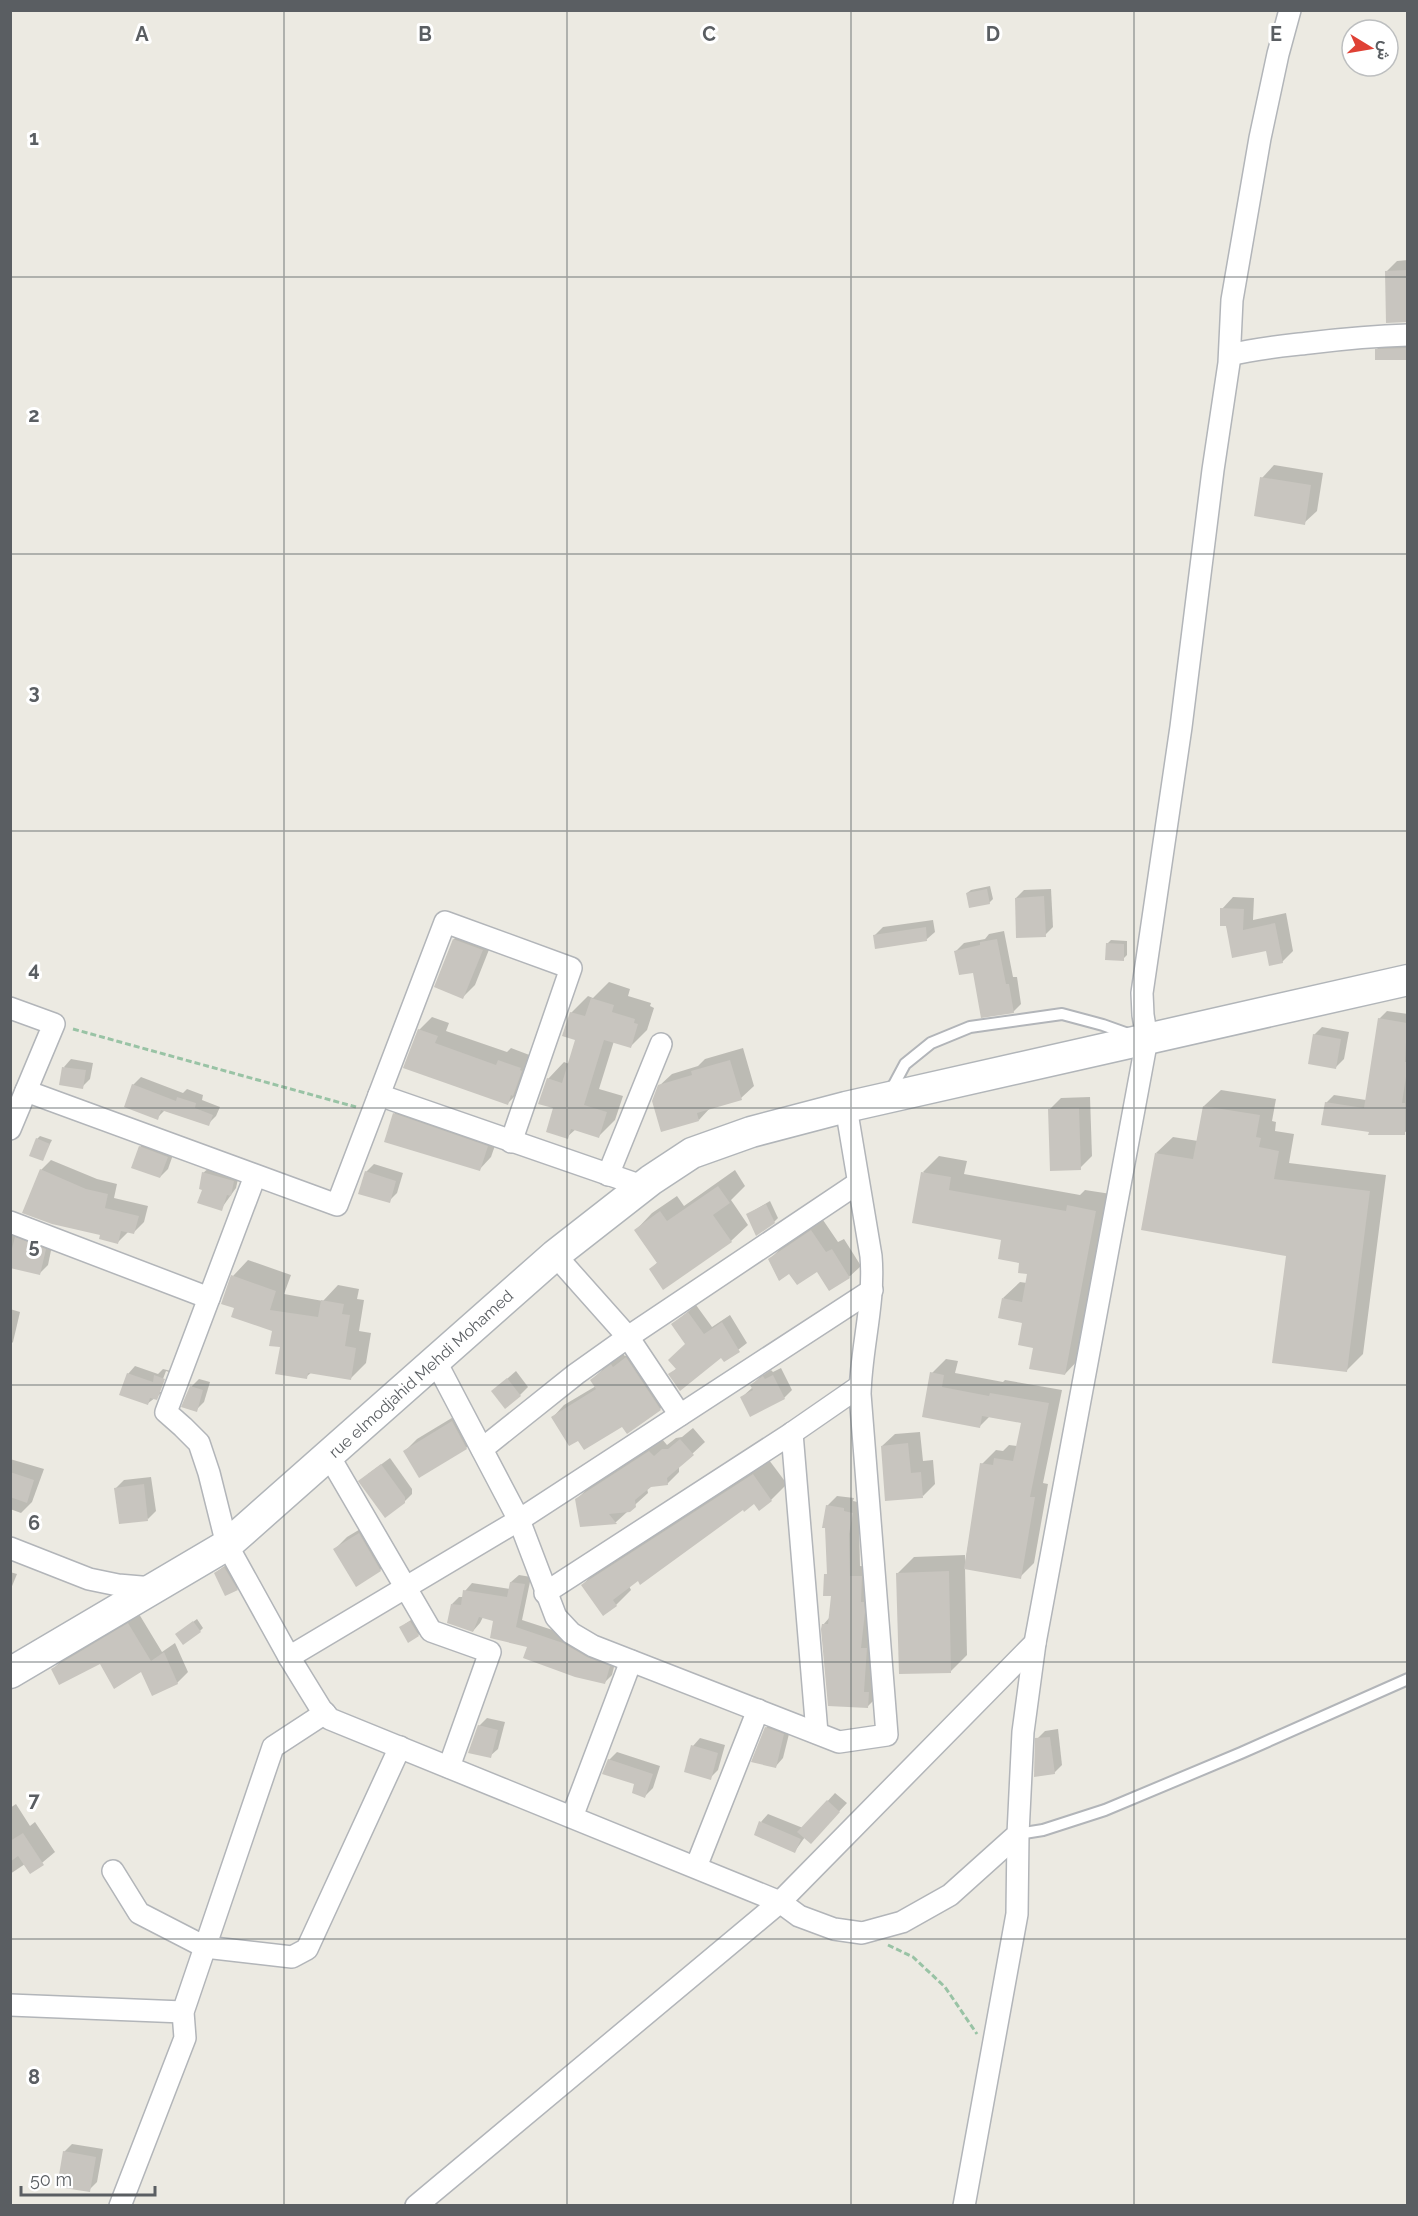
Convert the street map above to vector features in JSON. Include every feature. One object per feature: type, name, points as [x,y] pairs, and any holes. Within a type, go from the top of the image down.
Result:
[{"type":"main road","name":"rue elmodjahid Mehdi Mohamed","points":[[10,1673],[227,1545],[555,1255],[642,1186],[692,1154],[751,1132],[846,1107],[1407,980]]},
{"type":"street","points":[[964,2205],[1017,1914],[1023,1732],[1035,1643],[1145,1039],[1142,993],[1181,727],[1212,470],[1230,355],[1232,300],[1263,127],[1290,10]]},
{"type":"street","points":[[1230,355],[1245,351],[1376,335],[1407,335]]},
{"type":"street","points":[[26,1091],[337,1205],[445,922],[571,968],[511,1142]]},
{"type":"street","points":[[10,1008],[54,1024],[10,1129]]},
{"type":"street","points":[[608,1175],[661,1044]]},
{"type":"street","points":[[376,1104],[511,1142],[642,1186]]},
{"type":"street","points":[[436,1362],[519,1520],[556,1617],[571,1633],[593,1646],[839,1742],[887,1735],[860,1386],[872,1290],[871,1256],[846,1107]]},
{"type":"street","points":[[255,1176],[166,1413],[183,1426],[199,1443],[227,1545],[289,1658],[330,1719],[696,1867],[780,1902],[799,1916],[834,1929],[862,1933],[902,1922],[950,1895],[1018,1834]]},
{"type":"street","points":[[482,1449],[576,1374],[628,1337],[858,1183]]},
{"type":"street","points":[[10,1222],[209,1298]]},
{"type":"street","points":[[555,1255],[628,1337],[681,1415]]},
{"type":"street","points":[[289,1658],[519,1520],[872,1290]]},
{"type":"street","points":[[545,1593],[792,1433],[860,1386]]},
{"type":"street","points":[[792,1433],[817,1733]]},
{"type":"street","points":[[329,1456],[431,1631],[490,1652],[448,1767]]},
{"type":"street","points":[[10,1548],[89,1579],[118,1585],[153,1588]]},
{"type":"street","points":[[416,2205],[780,1902],[1035,1643]]},
{"type":"street","points":[[572,1817],[631,1661]]},
{"type":"street","points":[[696,1867],[758,1710]]},
{"type":"street","points":[[120,2205],[184,2038],[183,2012],[273,1747],[324,1713]]},
{"type":"street","points":[[113,1871],[140,1913],[206,1947],[292,1957],[307,1949],[400,1747]]},
{"type":"street","points":[[10,2005],[183,2012]]},
{"type":"lane","points":[[888,1098],[906,1064],[931,1043],[970,1027],[1062,1014],[1145,1039]]},
{"type":"lane","points":[[1018,1834],[1043,1830],[1105,1809],[1241,1753],[1407,1679]]},
{"type":"path","points":[[54,1024],[376,1104]]},
{"type":"path","points":[[862,1933],[913,1957],[945,1987],[992,2057]]},
{"type":"building","points":[[1407,270],[1407,322],[1386,323],[1385,271]]},
{"type":"building","points":[[1407,348],[1407,360],[1375,360],[1375,349]]},
{"type":"building","points":[[1260,477],[1311,485],[1305,525],[1254,516]]},
{"type":"building","points":[[987,889],[990,904],[969,908],[966,893]]},
{"type":"building","points":[[1044,896],[1046,937],[1016,938],[1015,898]]},
{"type":"building","points":[[1220,908],[1244,909],[1243,930],[1275,923],[1283,963],[1269,966],[1266,951],[1232,958],[1226,926],[1220,926]]},
{"type":"building","points":[[926,927],[927,941],[875,949],[873,935]]},
{"type":"building","points":[[453,939],[483,950],[463,999],[434,987]]},
{"type":"building","points":[[997,939],[1014,1013],[981,1018],[973,973],[959,975],[954,951]]},
{"type":"building","points":[[1106,943],[1124,944],[1124,961],[1105,960]]},
{"type":"building","points":[[591,998],[614,1005],[612,1012],[635,1019],[634,1023],[638,1024],[631,1048],[604,1040],[584,1105],[607,1112],[599,1138],[571,1129],[568,1139],[546,1132],[553,1108],[538,1104],[547,1078],[562,1083],[575,1040],[562,1036],[570,1012],[585,1016]]},
{"type":"building","points":[[1378,1018],[1407,1023],[1405,1062],[1407,1062],[1407,1070],[1402,1103],[1405,1103],[1405,1135],[1368,1135],[1369,1132],[1321,1125],[1325,1102],[1364,1108]]},
{"type":"building","points":[[418,1029],[438,1036],[435,1043],[496,1065],[498,1060],[521,1068],[522,1071],[508,1105],[403,1068]]},
{"type":"building","points":[[1313,1034],[1341,1039],[1336,1069],[1308,1064]]},
{"type":"building","points":[[730,1060],[742,1100],[697,1113],[699,1121],[661,1132],[652,1101],[658,1085],[692,1075],[691,1071]]},
{"type":"building","points":[[62,1067],[86,1070],[83,1089],[59,1085]]},
{"type":"building","points":[[132,1084],[176,1101],[177,1097],[196,1103],[195,1108],[213,1115],[209,1126],[161,1110],[158,1120],[124,1107]]},
{"type":"building","points":[[1203,1106],[1260,1115],[1256,1137],[1261,1138],[1259,1147],[1279,1151],[1274,1179],[1370,1191],[1347,1372],[1272,1363],[1286,1256],[1141,1230],[1155,1153],[1193,1159]]},
{"type":"building","points":[[1079,1108],[1081,1170],[1050,1171],[1048,1109]]},
{"type":"building","points":[[393,1113],[488,1146],[480,1171],[384,1142]]},
{"type":"building","points":[[36,1138],[50,1144],[43,1161],[29,1156]]},
{"type":"building","points":[[139,1146],[168,1157],[160,1178],[131,1168]]},
{"type":"building","points":[[40,1169],[86,1189],[108,1194],[105,1208],[139,1216],[134,1234],[121,1231],[118,1244],[99,1239],[100,1235],[52,1224],[22,1213]]},
{"type":"building","points":[[365,1171],[396,1181],[390,1203],[358,1194]]},
{"type":"building","points":[[202,1172],[234,1181],[231,1196],[227,1195],[222,1211],[197,1203],[202,1190],[199,1189]]},
{"type":"building","points":[[921,1172],[951,1177],[949,1190],[1066,1211],[1067,1205],[1096,1211],[1065,1375],[1029,1369],[1033,1348],[1018,1345],[1022,1323],[998,1318],[1002,1298],[1022,1302],[1027,1274],[1018,1273],[1019,1263],[998,1259],[1001,1240],[912,1223]]},
{"type":"building","points":[[718,1186],[730,1203],[713,1215],[732,1242],[663,1290],[649,1269],[657,1263],[634,1230],[660,1211],[667,1221]]},
{"type":"building","points":[[766,1204],[775,1223],[756,1236],[746,1214]]},
{"type":"building","points":[[811,1230],[826,1252],[832,1249],[850,1278],[829,1291],[817,1272],[797,1285],[789,1274],[779,1281],[768,1259]]},
{"type":"building","points":[[15,1237],[46,1249],[40,1275],[10,1268],[10,1256]]},
{"type":"building","points":[[231,1275],[276,1291],[270,1310],[318,1317],[321,1300],[344,1304],[342,1314],[350,1315],[345,1346],[356,1348],[351,1380],[308,1373],[307,1379],[275,1374],[280,1347],[269,1346],[272,1331],[231,1317],[234,1308],[221,1304]]},
{"type":"building","points":[[688,1312],[704,1334],[722,1322],[740,1352],[724,1362],[721,1358],[680,1391],[668,1374],[676,1369],[668,1360],[685,1344],[671,1324]]},
{"type":"building","points":[[626,1357],[661,1410],[627,1434],[622,1427],[584,1450],[578,1441],[569,1446],[551,1417],[596,1389],[590,1380],[611,1364],[613,1367]]},
{"type":"building","points":[[930,1372],[944,1375],[942,1387],[989,1396],[990,1393],[1049,1403],[1030,1497],[1035,1497],[1021,1579],[964,1569],[980,1463],[993,1465],[994,1458],[1013,1461],[1021,1423],[982,1416],[980,1428],[922,1417]]},
{"type":"building","points":[[127,1373],[153,1382],[154,1375],[165,1379],[157,1400],[150,1398],[148,1405],[119,1395]]},
{"type":"building","points":[[773,1375],[785,1399],[750,1417],[740,1397],[753,1390],[750,1385],[763,1376],[765,1379]]},
{"type":"building","points":[[507,1378],[521,1396],[505,1409],[491,1391]]},
{"type":"building","points":[[190,1386],[203,1390],[197,1412],[181,1407]]},
{"type":"building","points":[[452,1421],[467,1449],[419,1478],[403,1451]]},
{"type":"building","points":[[680,1439],[694,1455],[667,1478],[668,1485],[651,1487],[635,1500],[636,1507],[630,1512],[609,1514],[617,1524],[580,1527],[575,1499],[649,1451],[654,1456],[662,1449],[668,1449]]},
{"type":"building","points":[[908,1443],[911,1473],[921,1472],[923,1498],[885,1501],[881,1446]]},
{"type":"building","points":[[381,1464],[405,1497],[405,1503],[385,1518],[358,1481]]},
{"type":"building","points":[[10,1472],[34,1480],[27,1503],[10,1497]]},
{"type":"building","points":[[753,1474],[772,1501],[759,1511],[754,1504],[744,1512],[743,1510],[640,1585],[638,1581],[613,1600],[617,1606],[603,1616],[581,1585]]},
{"type":"building","points":[[144,1484],[148,1521],[119,1524],[114,1488]]},
{"type":"building","points":[[826,1505],[844,1508],[844,1511],[853,1513],[849,1534],[850,1576],[862,1576],[861,1602],[864,1602],[865,1612],[861,1648],[867,1648],[864,1692],[869,1692],[868,1708],[828,1706],[821,1629],[822,1624],[828,1624],[831,1596],[823,1596],[824,1574],[827,1574],[825,1528],[822,1528]]},
{"type":"building","points":[[359,1533],[381,1571],[356,1587],[333,1549]]},
{"type":"building","points":[[224,1567],[238,1590],[225,1596],[214,1573]]},
{"type":"building","points":[[949,1571],[951,1673],[899,1674],[896,1573]]},
{"type":"building","points":[[510,1582],[525,1584],[516,1627],[563,1643],[587,1657],[610,1666],[605,1684],[575,1677],[523,1658],[527,1647],[490,1638],[493,1621],[479,1617],[473,1632],[447,1623],[451,1604],[461,1605],[463,1590],[507,1597]]},
{"type":"building","points":[[193,1621],[201,1632],[183,1645],[175,1634]]},
{"type":"building","points":[[410,1621],[419,1636],[408,1643],[399,1627]]},
{"type":"building","points":[[128,1623],[151,1661],[164,1652],[178,1684],[152,1696],[141,1672],[114,1689],[100,1664],[59,1685],[51,1669]]},
{"type":"building","points":[[478,1725],[498,1730],[491,1758],[468,1753]]},
{"type":"building","points":[[765,1727],[784,1734],[776,1768],[751,1762]]},
{"type":"building","points":[[1050,1737],[1055,1774],[1034,1777],[1035,1738]]},
{"type":"building","points":[[691,1745],[718,1753],[711,1780],[684,1772]]},
{"type":"building","points":[[608,1759],[653,1774],[645,1798],[632,1793],[634,1784],[602,1774]]},
{"type":"building","points":[[827,1800],[840,1812],[811,1844],[797,1832]]},
{"type":"building","points":[[759,1821],[801,1839],[795,1853],[754,1835]]},
{"type":"building","points":[[23,1833],[44,1865],[30,1874],[18,1856],[10,1862],[10,1841]]},
{"type":"building","points":[[63,2151],[96,2157],[90,2192],[57,2187]]}]
